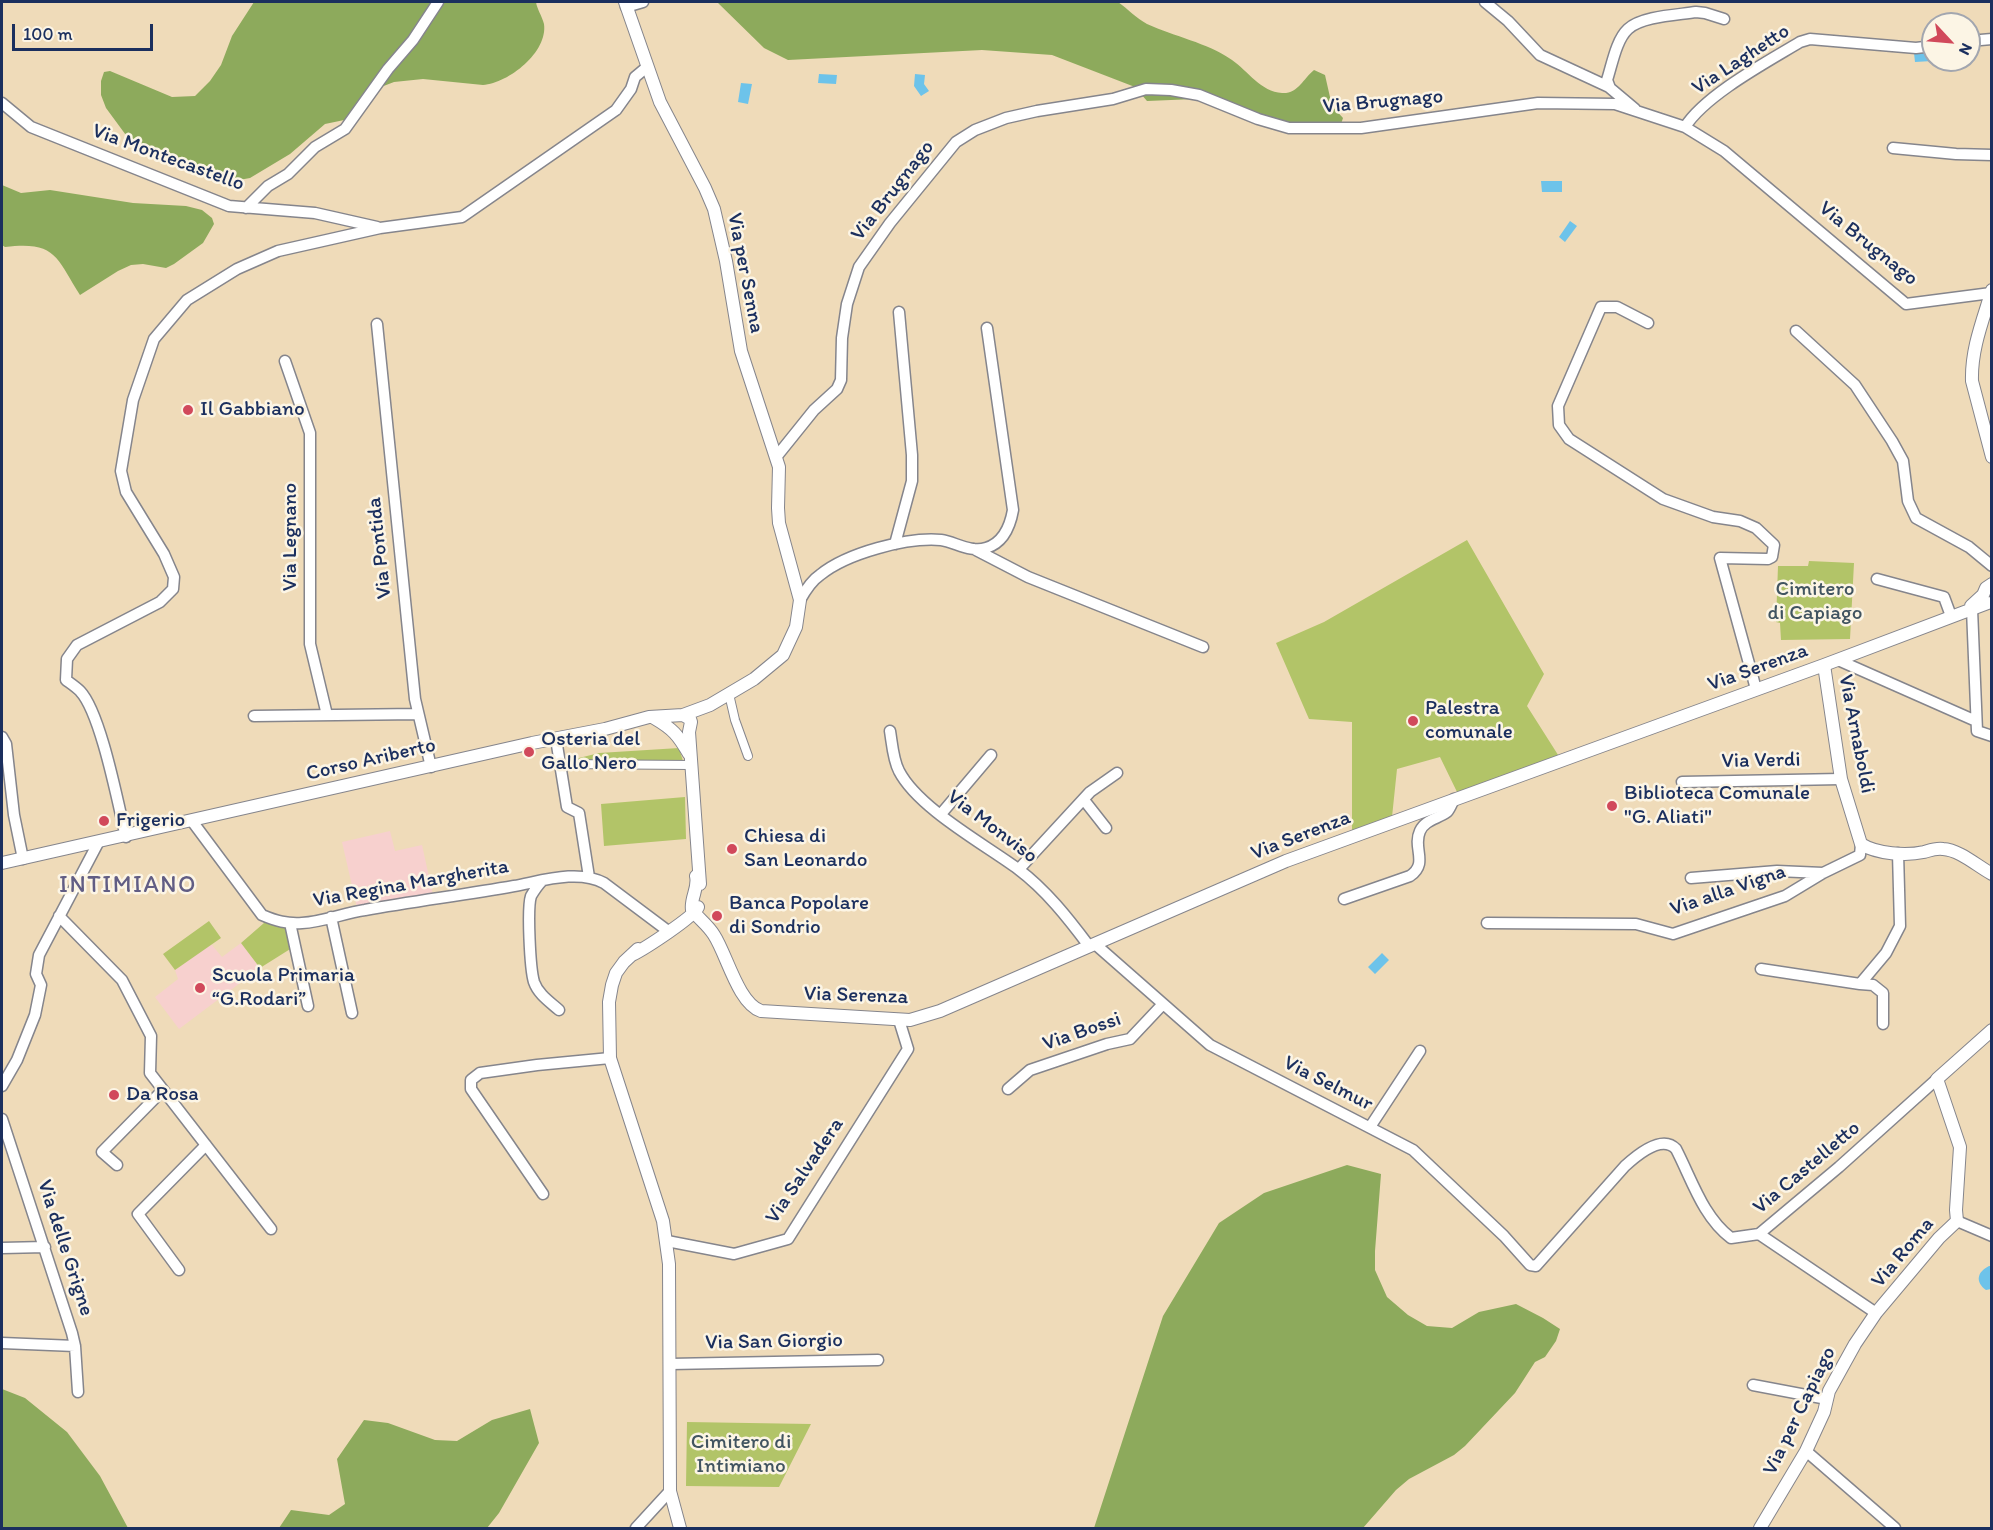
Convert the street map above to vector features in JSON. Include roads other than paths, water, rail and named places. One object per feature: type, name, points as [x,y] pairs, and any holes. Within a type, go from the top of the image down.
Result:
[{"type":"street","points":[[246,208],[268,186],[288,174],[315,147],[345,129],[388,69],[413,40],[438,2]]},
{"type":"street","points":[[626,4],[642,2]]},
{"type":"street","points":[[1485,2],[1508,21],[1540,55],[1609,87],[1637,111]]},
{"type":"street","name":"Via per Senna","points":[[626,4],[660,102],[714,209],[726,261],[741,351],[777,456],[779,523],[800,600]]},
{"type":"street","points":[[1609,87],[1607,80],[1621,39],[1628,29],[1641,21],[1696,12],[1724,19]]},
{"type":"street","name":"Via Laghetto","points":[[1685,127],[1691,117],[1710,100],[1800,42],[1810,39],[1905,48],[1921,47]]},
{"type":"street","points":[[126,837],[101,736],[89,705],[81,692],[66,680],[67,659],[77,645],[160,602],[173,589],[174,577],[164,554],[126,492],[121,471],[133,400],[154,339],[187,300],[237,269],[278,250],[380,228],[462,218],[616,110],[631,89],[635,77],[646,67]]},
{"type":"street","name":"Via Brugnago","points":[[777,456],[814,410],[837,389],[841,380],[842,338],[847,304],[860,267],[890,223],[956,142],[975,130],[1006,118],[1113,99],[1146,89],[1171,90],[1199,95],[1257,119],[1289,128],[1361,128],[1538,103],[1615,104],[1685,127],[1724,151],[1906,304],[1991,291]]},
{"type":"street","name":"Via Montecastello","points":[[2,103],[32,127],[229,206],[315,213],[380,228]]},
{"type":"street","points":[[1893,148],[1992,155]]},
{"type":"street","points":[[1991,291],[1973,354],[1972,381],[1992,457]]},
{"type":"street","points":[[1647,323],[1617,307],[1601,308],[1558,406],[1559,425],[1569,439],[1664,499],[1713,518],[1740,522],[1756,528],[1774,546],[1772,557],[1768,559],[1720,558],[1756,689]]},
{"type":"street","points":[[895,544],[912,481],[899,312]]},
{"type":"street","name":"Via Pontida","points":[[377,324],[415,699],[430,767]]},
{"type":"street","points":[[973,549],[984,549],[997,543],[1011,521],[1013,510],[987,328]]},
{"type":"street","points":[[1796,331],[1855,385],[1892,441],[1903,461],[1908,501],[1916,518],[1969,547],[1992,566]]},
{"type":"street","name":"Via Legnano","points":[[285,361],[310,433],[310,644],[327,715]]},
{"type":"street","points":[[665,929],[695,913],[701,894],[690,760],[682,726],[710,705],[754,679],[783,655],[796,627],[800,600],[819,575],[837,564],[895,544],[925,539],[944,540],[973,549],[1028,577],[1203,647]]},
{"type":"street","points":[[1877,579],[1944,597],[1951,616]]},
{"type":"street","name":"Via Serenza","points":[[695,913],[715,936],[744,997],[756,1010],[910,1020],[940,1011],[1286,861],[1969,610],[1988,601],[1986,588],[1992,584]]},
{"type":"street","points":[[1969,610],[1977,726]]},
{"type":"street","points":[[1838,660],[1977,726],[1992,736]]},
{"type":"street","name":"Via Arnaboldi","points":[[1824,665],[1841,779],[1862,844]]},
{"type":"street","points":[[729,694],[735,720],[748,756]]},
{"type":"street","points":[[254,716],[418,714]]},
{"type":"street","name":"Corso Ariberto","points":[[2,864],[653,717],[682,726]]},
{"type":"street","name":"Via Monviso","points":[[890,731],[898,770],[918,796],[980,844],[1019,869],[1051,898],[1092,945]]},
{"type":"street","points":[[2,737],[6,744],[14,815],[23,859]]},
{"type":"street","points":[[556,738],[567,807],[579,813],[589,877],[604,883],[665,929]]},
{"type":"street","points":[[940,814],[991,755]]},
{"type":"street","points":[[560,764],[690,760]]},
{"type":"street","points":[[1019,869],[1090,792],[1117,774]]},
{"type":"street","name":"Via Verdi","points":[[1682,782],[1841,779]]},
{"type":"street","points":[[1344,899],[1410,876],[1417,870],[1419,833],[1425,823],[1448,811],[1454,799]]},
{"type":"street","points":[[1084,800],[1106,828]]},
{"type":"street","name":"Via Regina Margherita","points":[[192,821],[262,915],[279,923],[304,923],[542,880],[589,877]]},
{"type":"street","points":[[2,1086],[17,1060],[35,1015],[41,985],[36,974],[39,955],[98,843]]},
{"type":"street","points":[[1862,844],[1871,850],[1898,853],[1942,849],[1953,851],[1992,874]]},
{"type":"street","name":"Via alla Vigna","points":[[1486,923],[1636,924],[1673,934],[1785,896],[1823,873],[1860,855],[1862,844]]},
{"type":"street","points":[[1860,984],[1886,952],[1900,926],[1898,853]]},
{"type":"street","points":[[680,1528],[670,1491],[667,1241],[661,1212],[610,1058],[609,1002],[616,973],[632,955],[685,910],[696,876],[698,860]]},
{"type":"street","points":[[1690,878],[1777,871],[1823,873]]},
{"type":"street","points":[[695,913],[692,904],[697,884],[696,876]]},
{"type":"street","points":[[542,880],[532,894],[530,903],[530,942],[534,982],[540,993],[559,1010]]},
{"type":"street","points":[[59,916],[123,980],[151,1036],[150,1073],[271,1229]]},
{"type":"street","points":[[331,917],[352,1013]]},
{"type":"street","points":[[290,923],[308,1006]]},
{"type":"street","name":"Via Selmur","points":[[1092,945],[1210,1045],[1413,1150],[1504,1236],[1530,1265],[1536,1266]]},
{"type":"street","points":[[1761,969],[1873,985],[1883,993],[1882,1024]]},
{"type":"street","name":"Via Bossi","points":[[1008,1089],[1030,1070],[1107,1044],[1130,1039],[1163,1004]]},
{"type":"street","name":"Via Salvadera","points":[[667,1241],[734,1254],[788,1239],[908,1049],[900,1020]]},
{"type":"street","points":[[1937,1080],[1992,1030]]},
{"type":"street","points":[[1370,1127],[1420,1051]]},
{"type":"street","points":[[543,1194],[471,1089],[471,1080],[480,1073],[610,1058]]},
{"type":"street","name":"Via Roma","points":[[1876,1313],[1939,1238],[1957,1221],[1960,1147],[1937,1080]]},
{"type":"street","name":"Via Castelletto","points":[[1536,1266],[1625,1166],[1636,1156],[1662,1143],[1671,1144],[1677,1149],[1709,1216],[1721,1230],[1731,1238],[1759,1234],[1937,1080]]},
{"type":"street","points":[[117,1165],[102,1152],[163,1090]]},
{"type":"street","name":"Via delle Grigne","points":[[2,1119],[75,1346],[78,1392]]},
{"type":"street","points":[[179,1270],[138,1214],[206,1145]]},
{"type":"street","points":[[1957,1221],[1992,1236]]},
{"type":"street","points":[[1759,1234],[1876,1313]]},
{"type":"street","points":[[2,1248],[45,1247]]},
{"type":"street","name":"Via per Capiago","points":[[1760,1528],[1806,1452],[1824,1412],[1829,1391],[1855,1344],[1876,1313]]},
{"type":"street","points":[[2,1343],[75,1346]]},
{"type":"street","name":"Via San Giorgio","points":[[670,1364],[878,1360]]},
{"type":"street","points":[[1753,1385],[1827,1399]]},
{"type":"street","points":[[1806,1452],[1895,1528]]},
{"type":"street","points":[[636,1528],[670,1491]]},
{"type":"water","points":[[1914,53],[1921,53],[1921,62],[1915,62]]},
{"type":"water","points":[[819,74],[837,75],[836,84],[818,83]]},
{"type":"water","points":[[915,74],[925,75],[924,84],[929,91],[921,96],[914,86]]},
{"type":"water","points":[[741,83],[752,84],[748,104],[738,102]]},
{"type":"water","points":[[1541,181],[1562,181],[1562,192],[1542,192]]},
{"type":"water","points":[[1570,221],[1577,226],[1565,242],[1559,237]]},
{"type":"water","points":[[1382,953],[1389,960],[1375,974],[1368,967]]},
{"type":"water","points":[[1991,1266],[1991,1289],[1986,1290],[1980,1284],[1979,1277],[1982,1271]]},
{"type":"place","name":"Il Gabbiano","points":[[188,410]]},
{"type":"place","name":"Palestra comunale","points":[[1413,721]]},
{"type":"place","name":"Osteria del Gallo Nero","points":[[529,752]]},
{"type":"place","name":"Biblioteca Comunale \"G. Aliati\"","points":[[1612,806]]},
{"type":"place","name":"Frigerio","points":[[104,821]]},
{"type":"place","name":"Chiesa di San Leonardo","points":[[732,849]]},
{"type":"place","name":"Banca Popolare di Sondrio","points":[[717,916]]},
{"type":"place","name":"Scuola Primaria “G.Rodari”","points":[[200,988]]},
{"type":"place","name":"Da Rosa","points":[[114,1095]]},
{"type":"district","name":"INTIMIANO","points":[[128,886]]},
{"type":"park label","name":"Cimitero di Capiago","points":[[1815,602]]},
{"type":"park label","name":"Cimitero di Intimiano","points":[[741,1455]]}]
